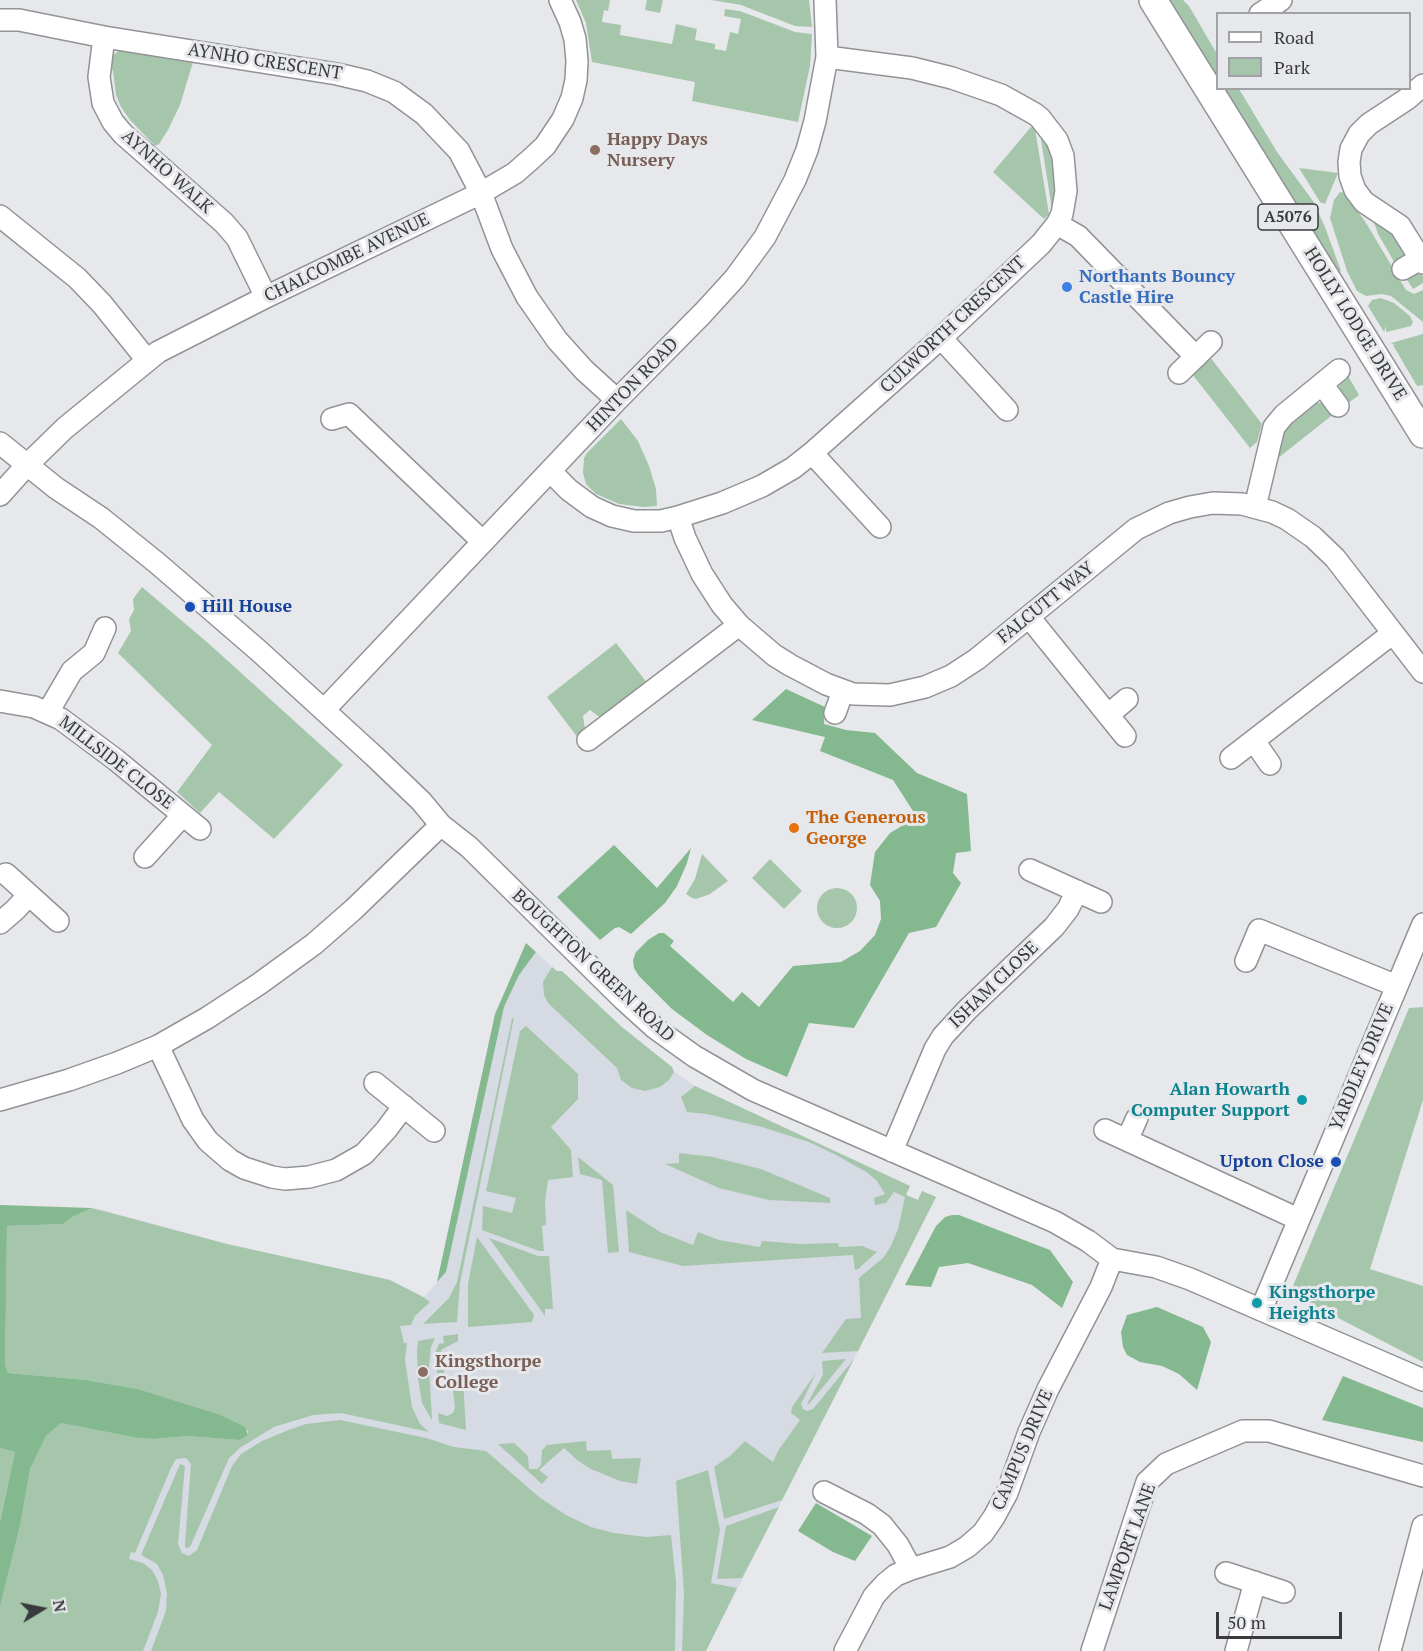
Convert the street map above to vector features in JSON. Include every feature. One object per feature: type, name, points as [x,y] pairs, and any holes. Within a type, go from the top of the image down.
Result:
[{"type":"main road","name":"HOLLY LODGE DRIVE","points":[[1154,0],[1423,434]]},
{"type":"street","name":"CHALCOMBE AVENUE","points":[[0,495],[65,428],[147,360],[176,341],[481,193],[515,173],[545,146],[563,119],[572,98],[576,80],[577,54],[570,22],[560,0]]},
{"type":"street","name":"HINTON ROAD","points":[[324,710],[735,278],[765,237],[795,180],[816,121],[827,57],[825,0]]},
{"type":"street","points":[[1253,10],[1281,0]]},
{"type":"street","name":"AYNHO CRESCENT","points":[[0,20],[19,20],[104,37],[337,74],[381,86],[408,102],[442,130],[467,163],[481,193],[501,249],[536,312],[584,370],[617,400]]},
{"type":"street","name":"AYNHO WALK","points":[[104,37],[99,77],[104,103],[112,122],[224,223],[237,238],[266,297]]},
{"type":"street","name":"CULWORTH CRESCENT","points":[[551,472],[581,500],[612,516],[634,521],[648,522],[678,517],[756,489],[787,472],[812,453],[941,338],[1041,244],[1058,224],[1066,191],[1063,156],[1057,140],[1035,114],[1001,95],[952,78],[912,68],[827,57]]},
{"type":"street","points":[[1416,264],[1400,226],[1364,202],[1355,190],[1350,176],[1349,162],[1351,149],[1359,134],[1369,124],[1423,85]]},
{"type":"street","points":[[0,216],[77,278],[102,304],[147,360]]},
{"type":"street","points":[[1058,224],[1078,236],[1196,357]]},
{"type":"street","points":[[941,338],[1007,410]]},
{"type":"street","points":[[1179,373],[1211,342]]},
{"type":"street","points":[[1255,507],[1274,427],[1284,415],[1339,370]]},
{"type":"street","points":[[1322,384],[1338,405]]},
{"type":"street","points":[[332,419],[349,414],[483,542]]},
{"type":"street","name":"BOUGHTON GREEN ROAD","points":[[0,443],[26,466],[102,518],[157,563],[324,710],[416,796],[441,825],[469,848],[631,1006],[675,1044],[746,1086],[1054,1222],[1112,1259],[1142,1264],[1173,1273],[1423,1380]]},
{"type":"street","points":[[812,453],[880,527]]},
{"type":"street","name":"FALCUTT WAY","points":[[678,517],[702,574],[739,625],[790,666],[843,691],[863,695],[890,695],[939,682],[965,668],[1125,538],[1159,516],[1201,504],[1227,503],[1255,507],[1287,519],[1325,547],[1423,672]]},
{"type":"street","points":[[1029,617],[1125,736]]},
{"type":"street","points":[[593,730],[739,625]]},
{"type":"street","name":"MILLSIDE CLOSE","points":[[48,712],[66,678],[94,654],[105,628]]},
{"type":"street","points":[[1231,758],[1393,633]]},
{"type":"street","points":[[836,713],[843,691]]},
{"type":"street","points":[[1108,715],[1127,699]]},
{"type":"street","name":"MILLSIDE CLOSE","points":[[0,701],[48,712],[86,737],[200,829]]},
{"type":"street","points":[[1254,741],[1270,764]]},
{"type":"street","name":"MILLSIDE CLOSE","points":[[145,857],[183,815]]},
{"type":"street","points":[[0,1100],[69,1080],[158,1046],[207,1018],[293,960],[354,909],[441,825]]},
{"type":"street","points":[[1030,870],[1101,902]]},
{"type":"street","points":[[6,874],[58,921]]},
{"type":"street","name":"ISHAM CLOSE","points":[[892,1151],[935,1049],[943,1036],[1054,927],[1068,909],[1077,891]]},
{"type":"street","points":[[0,923],[28,895]]},
{"type":"street","name":"YARDLEY DRIVE","points":[[1261,1310],[1423,924]]},
{"type":"street","points":[[1246,961],[1259,930],[1397,986]]},
{"type":"street","points":[[158,1046],[193,1120],[208,1141],[244,1168],[272,1177],[285,1179],[309,1177],[336,1170],[351,1162],[375,1143],[404,1106]]},
{"type":"street","points":[[375,1083],[434,1131]]},
{"type":"street","points":[[1127,1140],[1137,1118]]},
{"type":"street","points":[[1105,1130],[1298,1219]]},
{"type":"street","name":"CAMPUS DRIVE","points":[[845,1651],[874,1596],[885,1584],[896,1575],[950,1557],[967,1547],[983,1533],[994,1517],[1007,1493],[1029,1432],[1048,1389],[1101,1287],[1112,1259]]},
{"type":"street","name":"LAMPORT LANE","points":[[1092,1651],[1147,1482],[1166,1464],[1243,1431],[1269,1431],[1423,1476]]},
{"type":"street","points":[[824,1492],[867,1514],[882,1525],[898,1545],[911,1569]]},
{"type":"street","points":[[1390,1651],[1423,1526]]},
{"type":"street","points":[[1226,1573],[1284,1592]]},
{"type":"street","points":[[1236,1651],[1256,1582]]},
{"type":"shaded area","name":"Kingsthorpe College","points":[[536,952],[620,1030],[657,1060],[695,1086],[910,1186],[906,1195],[918,1200],[922,1191],[936,1197],[706,1651],[0,1651],[0,1522],[14,1451],[0,1448],[0,1205],[102,1210],[227,1244],[390,1280],[424,1297],[446,1272],[504,1007],[519,975]]},
{"type":"green space","points":[[576,0],[610,0],[608,11],[604,10],[602,22],[621,25],[620,35],[672,44],[676,24],[697,29],[695,40],[715,44],[715,49],[726,51],[730,32],[738,34],[741,19],[724,16],[725,9],[740,11],[795,32],[812,34],[810,66],[798,122],[692,101],[695,82],[592,62],[586,23]]},
{"type":"green space","points":[[647,0],[663,0],[660,13],[645,10]]},
{"type":"green space","points":[[711,0],[809,0],[812,27],[795,26],[741,5]]},
{"type":"green space","points":[[1166,0],[1183,0],[1189,6],[1216,52],[1216,81]]},
{"type":"green space","points":[[120,50],[193,62],[180,105],[168,130],[159,144],[155,146],[130,120],[116,95],[113,71],[110,67],[113,55]]},
{"type":"green space","points":[[1222,90],[1240,90],[1277,152],[1313,201],[1341,271],[1336,273]]},
{"type":"green space","points":[[1031,127],[1035,129],[1049,214],[1044,219],[993,172]]},
{"type":"green space","points":[[1039,127],[1058,164],[1053,216]]},
{"type":"green space","points":[[1299,168],[1338,173],[1325,204],[1320,202]]},
{"type":"green space","points":[[1340,192],[1345,193],[1366,223],[1406,290],[1414,294],[1423,290],[1423,322],[1391,296],[1382,294],[1366,296],[1357,291],[1347,271],[1330,218],[1334,200]]},
{"type":"green space","points":[[1372,216],[1408,248],[1406,257],[1396,265],[1378,234]]},
{"type":"green space","points":[[1416,273],[1423,276],[1423,283],[1413,289],[1405,277]]},
{"type":"green space","points":[[1381,298],[1394,303],[1410,316],[1413,322],[1411,326],[1386,332],[1386,326],[1384,332],[1368,306],[1372,300]]},
{"type":"green space","points":[[1423,334],[1423,385],[1417,386],[1393,345],[1395,345],[1391,343]]},
{"type":"green space","points":[[1210,357],[1262,424],[1257,442],[1250,448],[1192,374]]},
{"type":"green space","points":[[1347,374],[1359,395],[1347,404],[1339,388],[1341,380]]},
{"type":"green space","points":[[1316,403],[1325,403],[1335,413],[1273,462],[1282,428]]},
{"type":"green space","points":[[621,419],[638,441],[649,466],[656,489],[657,506],[619,504],[596,494],[586,484],[583,473],[584,458]]},
{"type":"green space","points":[[142,587],[208,643],[343,765],[274,839],[219,792],[200,813],[177,792],[212,745],[118,653],[131,631],[129,619],[134,610],[133,599]]},
{"type":"green space","points":[[616,643],[648,684],[603,717],[590,710],[583,716],[585,729],[578,738],[547,697]]},
{"type":"green space","points":[[786,689],[825,707],[824,724],[846,730],[875,733],[917,773],[967,794],[971,851],[956,853],[953,873],[961,883],[936,927],[909,933],[854,1028],[809,1023],[787,1077],[746,1059],[707,1035],[672,1009],[639,976],[634,968],[633,960],[636,952],[648,940],[659,933],[664,933],[674,941],[670,946],[733,1002],[742,992],[759,1007],[793,966],[841,962],[860,951],[875,935],[881,919],[880,901],[870,885],[875,852],[890,833],[910,821],[913,811],[893,780],[820,751],[825,737],[752,720]]},
{"type":"green space","points":[[614,845],[657,888],[691,848],[677,886],[665,903],[631,934],[619,927],[600,940],[557,897]]},
{"type":"green space","points":[[702,854],[728,881],[710,894],[696,899],[686,894],[695,879]]},
{"type":"green space","points":[[770,859],[802,891],[784,909],[752,878]]},
{"type":"green space","points":[[837,888],[845,889],[851,894],[856,900],[856,916],[851,922],[845,927],[837,928],[829,927],[823,922],[818,916],[817,908],[818,900],[823,894],[829,889]]},
{"type":"green space","points":[[526,943],[536,952],[519,975],[504,1007],[446,1272],[437,1282],[495,1014]]},
{"type":"green space","points":[[552,967],[557,971],[562,971],[622,1027],[672,1067],[674,1072],[669,1080],[660,1087],[645,1091],[632,1088],[621,1080],[617,1068],[548,1003],[544,995],[543,982]]},
{"type":"green space","points":[[1423,1007],[1423,1100],[1370,1269],[1423,1286],[1423,1362],[1290,1293],[1409,1008]]},
{"type":"green space","points":[[514,1017],[460,1283],[457,1322],[423,1324],[449,1298],[457,1282]]},
{"type":"green space","points":[[526,1026],[578,1074],[578,1099],[551,1127],[571,1150],[573,1177],[548,1180],[545,1201],[546,1225],[542,1226],[544,1251],[482,1230],[483,1206],[512,1213],[516,1198],[486,1191],[520,1031]]},
{"type":"green space","points":[[695,1086],[910,1186],[906,1195],[918,1200],[922,1191],[936,1197],[858,1351],[822,1353],[846,1319],[861,1318],[859,1278],[883,1258],[891,1246],[898,1229],[905,1197],[894,1192],[886,1203],[875,1205],[874,1198],[885,1194],[877,1181],[868,1173],[836,1155],[809,1142],[762,1127],[707,1114],[687,1112],[681,1097]]},
{"type":"green space","points":[[679,1153],[713,1157],[761,1169],[830,1198],[830,1203],[769,1200],[719,1188],[665,1164],[679,1163]]},
{"type":"green space","points":[[578,1157],[613,1185],[619,1252],[608,1253],[602,1180],[580,1174]]},
{"type":"green space","points":[[0,1205],[92,1208],[63,1224],[7,1226],[5,1365],[8,1373],[86,1380],[138,1389],[218,1414],[245,1427],[248,1435],[240,1440],[187,1436],[138,1438],[61,1423],[46,1436],[30,1469],[20,1526],[0,1607],[0,1522],[15,1452],[0,1448]]},
{"type":"green space","points":[[92,1208],[227,1244],[390,1280],[423,1297],[430,1302],[415,1316],[411,1325],[400,1326],[404,1343],[407,1343],[405,1360],[412,1407],[420,1424],[429,1432],[341,1413],[313,1415],[274,1427],[241,1447],[229,1458],[188,1548],[185,1547],[185,1543],[191,1464],[186,1458],[176,1459],[135,1553],[131,1552],[129,1559],[143,1563],[152,1570],[161,1594],[158,1612],[143,1651],[0,1651],[0,1607],[20,1526],[30,1469],[46,1436],[61,1423],[138,1438],[187,1436],[240,1440],[248,1435],[248,1431],[218,1414],[138,1389],[86,1380],[8,1373],[5,1366],[7,1226],[63,1224]]},
{"type":"green space","points":[[626,1210],[660,1232],[693,1245],[698,1232],[719,1240],[760,1247],[762,1241],[801,1244],[838,1243],[839,1247],[862,1246],[877,1252],[855,1270],[853,1255],[683,1266],[629,1252]]},
{"type":"green space","points":[[959,1215],[1050,1250],[1073,1282],[1062,1308],[1032,1285],[968,1263],[939,1267],[931,1287],[905,1285],[936,1226],[945,1217]]},
{"type":"green space","points":[[477,1237],[534,1315],[532,1322],[468,1327],[468,1284]]},
{"type":"green space","points":[[489,1238],[538,1256],[549,1256],[553,1309],[545,1309],[545,1316]]},
{"type":"green space","points":[[1157,1307],[1203,1327],[1211,1342],[1197,1390],[1179,1374],[1162,1366],[1140,1362],[1127,1355],[1123,1347],[1121,1332],[1127,1315]]},
{"type":"green space","points":[[458,1334],[458,1341],[441,1350],[444,1373],[437,1373],[436,1351],[439,1344],[444,1343],[443,1336]]},
{"type":"green space","points":[[435,1338],[431,1347],[429,1366],[432,1420],[422,1403],[417,1351],[418,1341]]},
{"type":"green space","points":[[846,1359],[807,1404],[823,1375],[822,1361]]},
{"type":"green space","points":[[854,1359],[782,1500],[724,1519],[714,1467],[730,1456],[745,1441],[773,1462],[800,1420],[791,1413],[792,1407],[816,1373],[801,1404],[807,1411],[813,1409]]},
{"type":"green space","points":[[1343,1376],[1423,1408],[1423,1442],[1322,1420]]},
{"type":"green space","points":[[463,1380],[466,1430],[439,1423],[438,1413],[447,1416],[453,1413],[455,1408],[452,1381]]},
{"type":"green space","points":[[340,1420],[426,1438],[454,1447],[486,1451],[539,1497],[566,1515],[591,1527],[646,1537],[671,1535],[676,1582],[675,1651],[151,1651],[166,1611],[167,1593],[163,1575],[157,1564],[141,1555],[180,1464],[185,1466],[178,1544],[182,1553],[189,1556],[197,1550],[232,1466],[241,1454],[262,1441],[291,1429],[306,1424]]},
{"type":"green space","points":[[586,1441],[587,1451],[611,1450],[612,1459],[641,1458],[637,1484],[620,1481],[591,1469],[564,1448],[539,1470],[548,1477],[542,1484],[498,1444],[514,1443],[528,1456],[529,1469],[537,1469],[541,1465],[542,1450],[547,1445]]},
{"type":"green space","points":[[0,1448],[15,1452],[0,1522]]},
{"type":"green space","points":[[708,1470],[720,1530],[711,1583],[737,1588],[706,1651],[682,1651],[684,1593],[676,1481]]},
{"type":"green space","points":[[816,1503],[872,1536],[855,1561],[833,1552],[798,1531]]},
{"type":"green space","points":[[779,1507],[742,1578],[717,1579],[726,1526]]},
{"type":"place","name":"Happy Days Nursery","points":[[595,150]]},
{"type":"place","name":"Northants Bouncy Castle Hire","points":[[1067,287]]},
{"type":"place","name":"Hill House","points":[[190,607]]},
{"type":"place","name":"The Generous George","points":[[794,828]]},
{"type":"place","name":"Alan Howarth Computer Support","points":[[1302,1100]]},
{"type":"place","name":"Upton Close","points":[[1336,1162]]},
{"type":"place","name":"Kingsthorpe Heights","points":[[1257,1303]]},
{"type":"place","name":"Kingsthorpe College","points":[[423,1372]]}]
